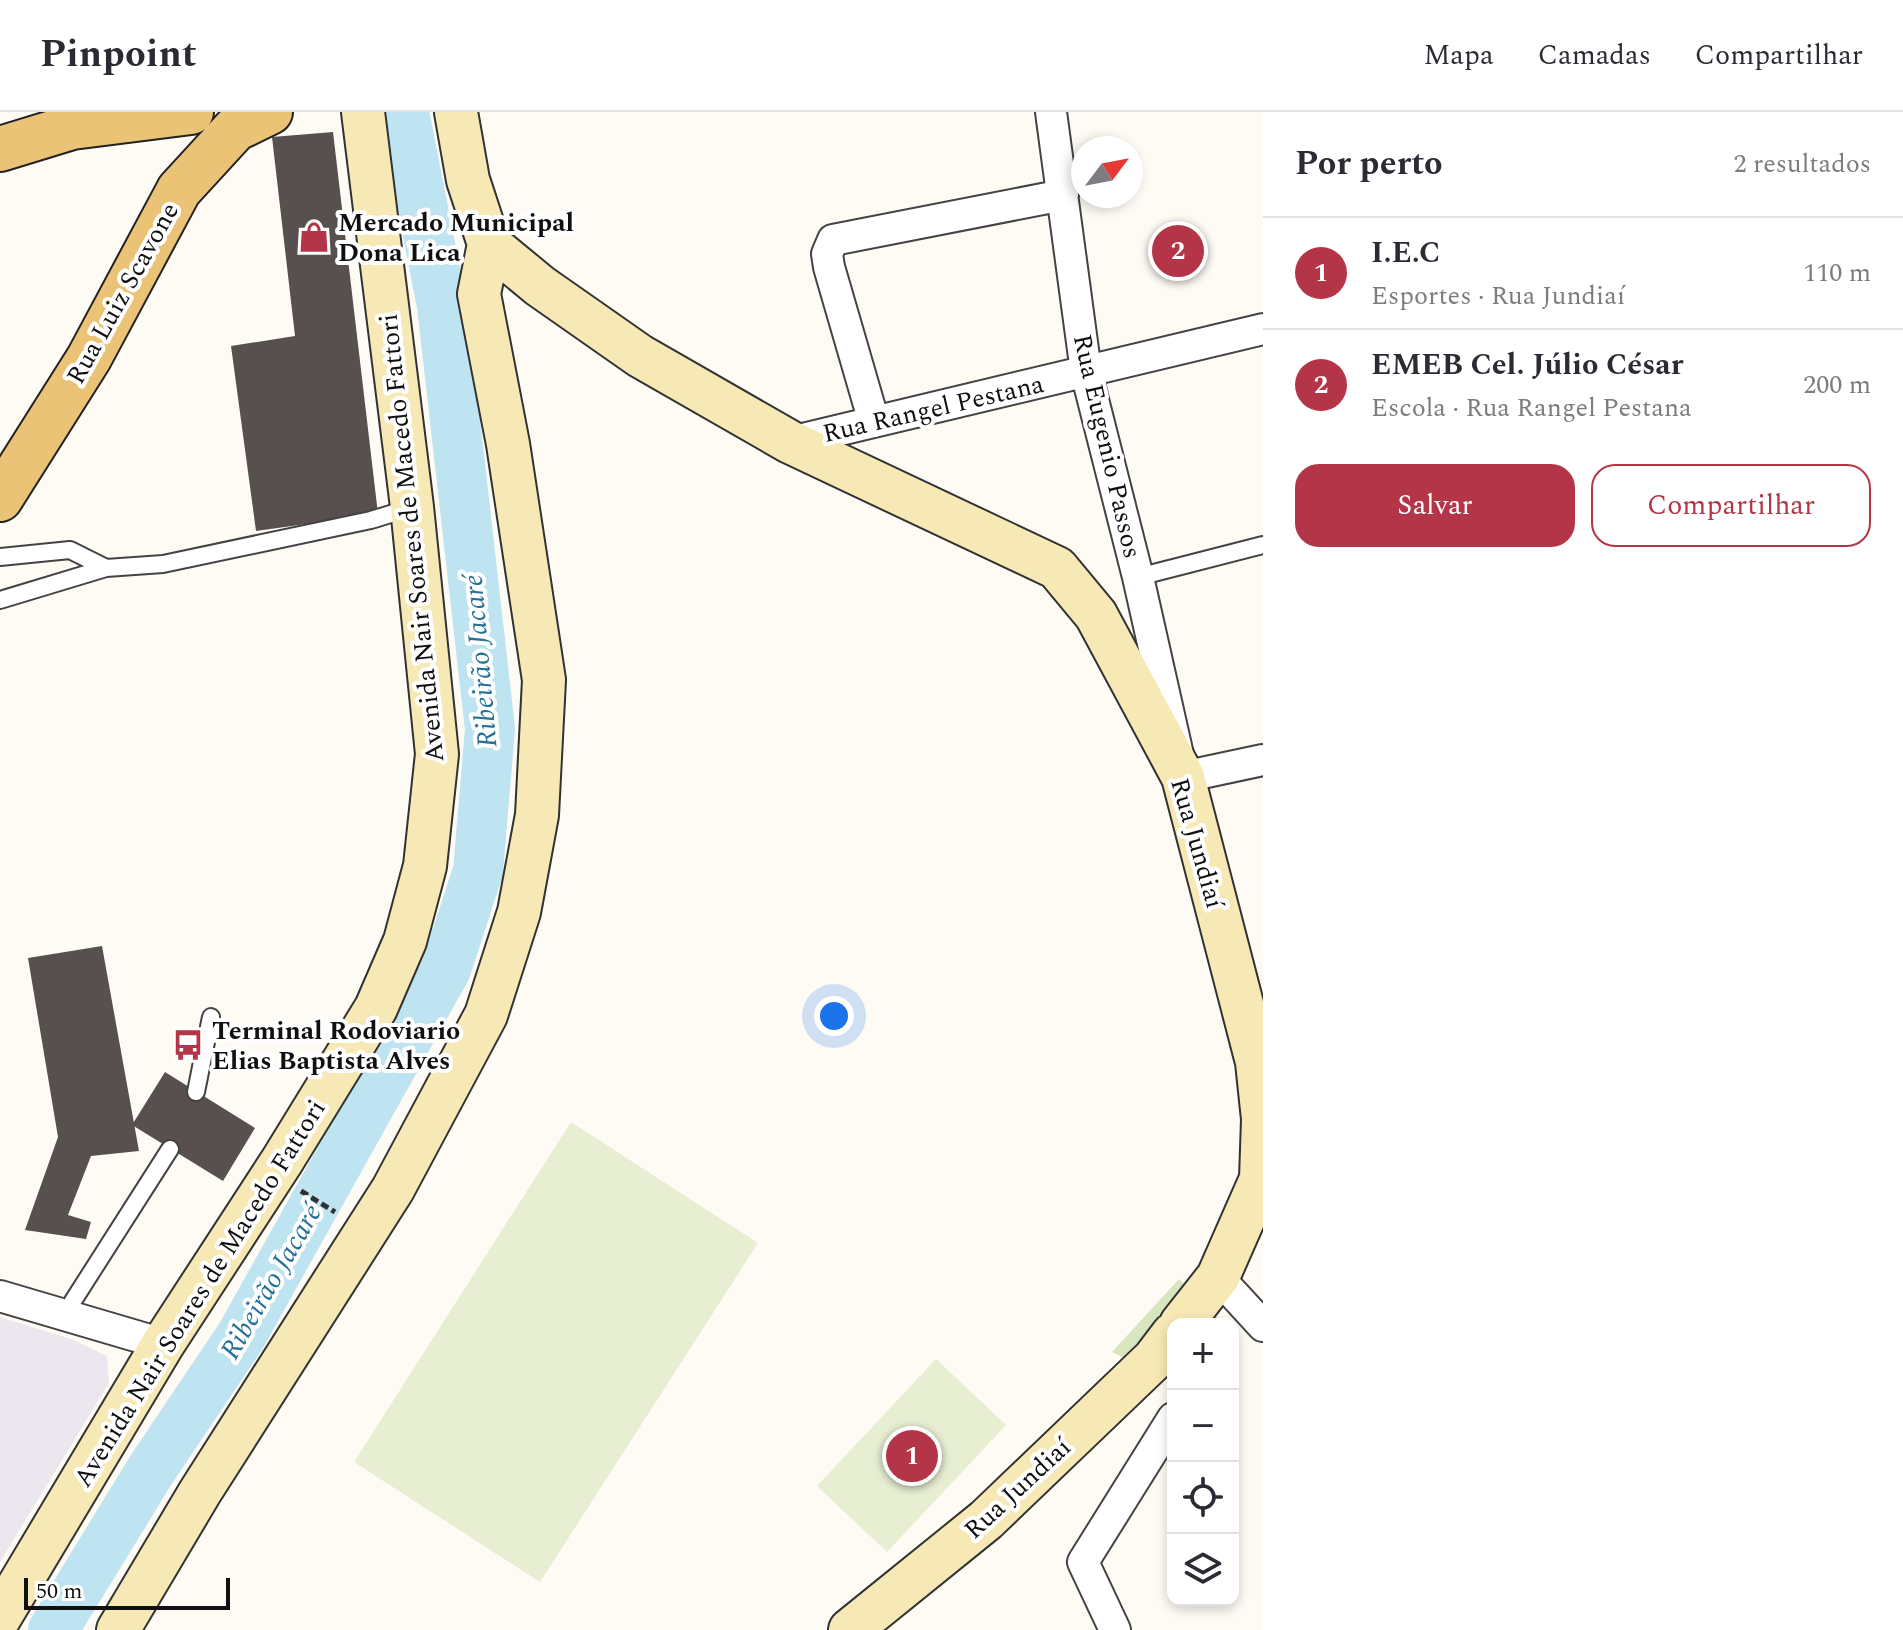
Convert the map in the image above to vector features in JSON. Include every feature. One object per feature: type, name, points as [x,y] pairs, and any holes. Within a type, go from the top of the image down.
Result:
[{"type":"main road","name":"Rua Luiz Scavone","points":[[0,499],[89,358],[179,190],[235,129],[270,112]]},
{"type":"main road","name":"Avenida Nair Soares de Macedo Fattori","points":[[0,1617],[163,1344],[282,1161],[376,1008],[405,941],[425,866],[437,754],[412,507],[363,112]]},
{"type":"main road","points":[[118,1630],[200,1492],[393,1189],[486,1015],[519,912],[530,860],[542,771],[544,680],[508,444],[479,294],[489,244],[468,180],[456,112]]},
{"type":"main road","points":[[0,149],[72,127],[173,115],[172,138],[182,163],[179,190]]},
{"type":"main road","name":"Rua Jundiaí","points":[[489,244],[540,286],[640,356],[790,442],[1057,568],[1096,615],[1150,723],[1183,777],[1257,1062],[1263,1119],[1261,1179],[1218,1277],[1186,1318]]},
{"type":"main road","name":"Rua Jundiaí","points":[[850,1630],[986,1520],[1154,1359],[1167,1343]]},
{"type":"street","name":"Rua Eugenio Passos","points":[[1051,112],[1086,372],[1138,577],[1183,777]]},
{"type":"street","points":[[874,422],[829,267],[827,254],[833,240],[1063,195]]},
{"type":"street","name":"Rua Rangel Pestana","points":[[790,442],[1263,329]]},
{"type":"street","points":[[1183,777],[1263,760]]},
{"type":"street","points":[[1218,1277],[1263,1326]]},
{"type":"street","points":[[0,1296],[163,1344]]},
{"type":"street","points":[[1115,1630],[1083,1562],[1167,1428]]},
{"type":"lane","points":[[0,600],[106,568],[163,564],[371,520],[412,507]]},
{"type":"lane","points":[[1138,577],[1263,545]]},
{"type":"lane","points":[[0,557],[70,550],[106,568]]},
{"type":"lane","points":[[70,550],[71,581]]},
{"type":"lane","points":[[196,1092],[211,1017]]},
{"type":"lane","points":[[67,1316],[73,1301],[170,1149]]},
{"type":"path","points":[[301,1191],[335,1212]]},
{"type":"shaded area","points":[[0,1317],[74,1340],[107,1356],[109,1383],[0,1562]]},
{"type":"green space","points":[[571,1122],[758,1243],[540,1582],[354,1462]]},
{"type":"green space","points":[[1179,1279],[1218,1318],[1167,1318],[1167,1380],[1112,1352]]},
{"type":"green space","points":[[936,1359],[1006,1425],[887,1552],[817,1486]]},
{"type":"building","name":"Mercado Municipal Dona Lica","points":[[333,132],[378,514],[256,531],[231,346],[295,336],[272,137]]},
{"type":"building","points":[[102,946],[139,1151],[91,1156],[68,1215],[91,1222],[86,1239],[25,1230],[58,1137],[28,958]]},
{"type":"building","points":[[165,1072],[255,1128],[223,1181],[132,1125]]},
{"type":"waterway","name":"Ribeirão Jacaré","points":[[53,1630],[151,1470],[241,1336],[446,969],[478,871],[490,729],[442,306],[404,112]]},
{"type":"place","name":"Mercado Municipal Dona Lica","points":[[314,237]]},
{"type":"place","name":"EMEB Cel. Júlio César","points":[[1178,251]]},
{"type":"place","name":"Terminal Rodoviario Elias Baptista Alves","points":[[188,1045]]},
{"type":"place","name":"I.E.C","points":[[912,1456]]}]
